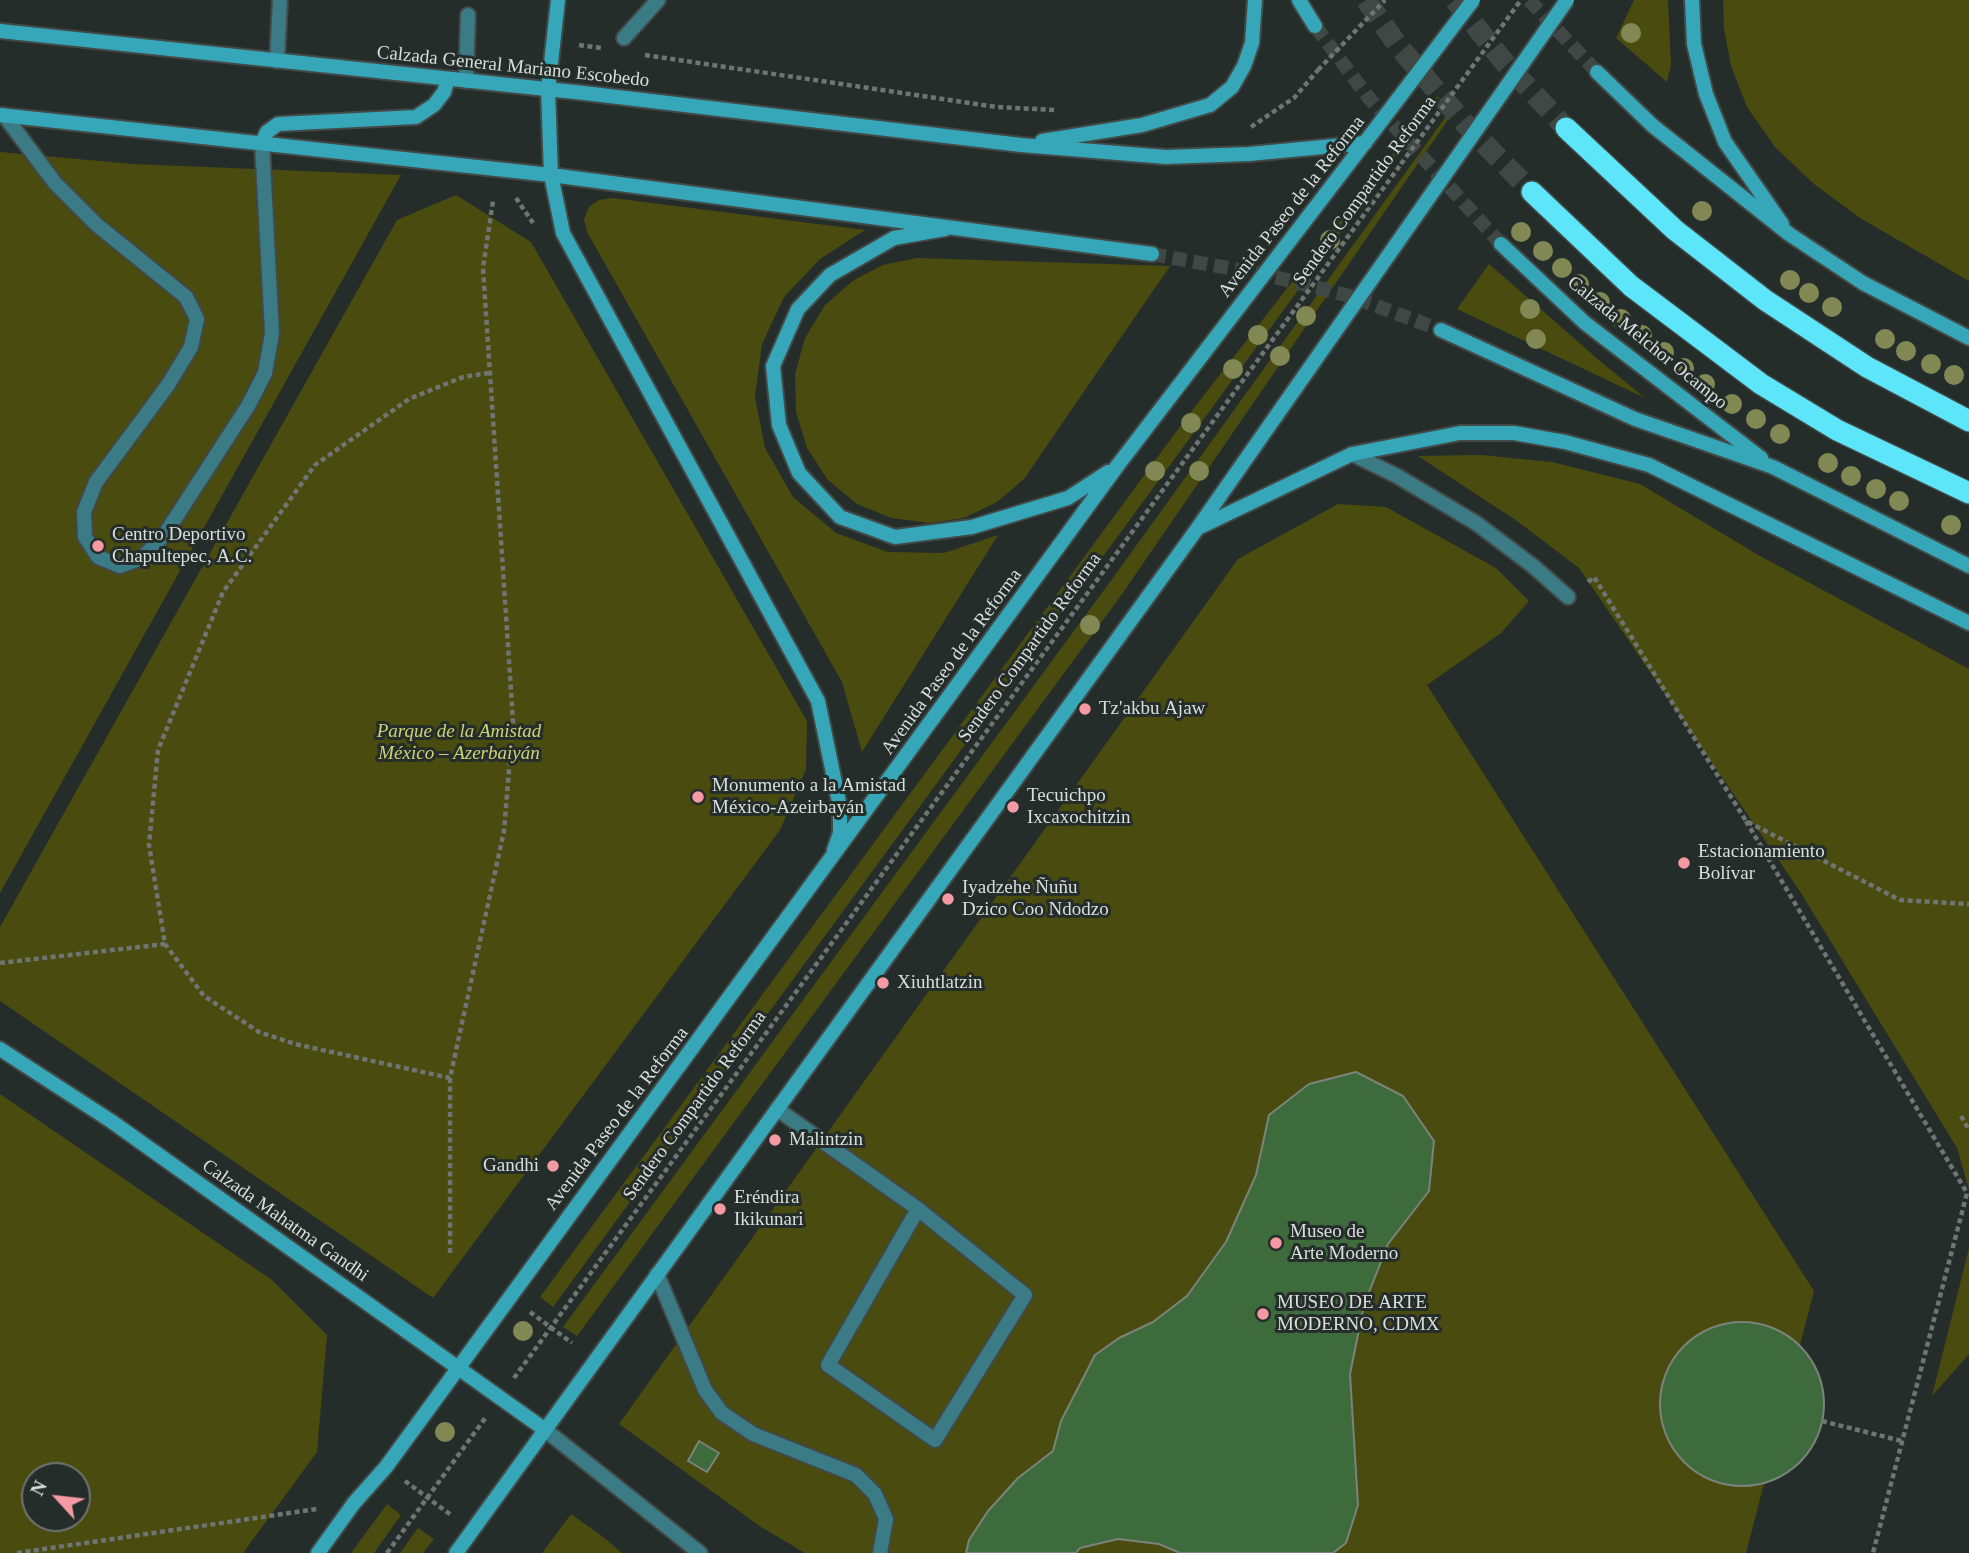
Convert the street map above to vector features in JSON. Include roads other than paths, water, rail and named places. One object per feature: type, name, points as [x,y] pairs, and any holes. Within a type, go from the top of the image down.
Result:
[{"type":"highway","points":[[1566,128],[1675,230],[1765,300],[1867,367],[1969,421]]},
{"type":"highway","points":[[1531,192],[1631,286],[1761,384],[1837,430],[1969,493]]},
{"type":"main road","points":[[558,0],[548,90],[551,175],[563,233],[818,701],[840,807],[839,832],[829,864]]},
{"type":"main road","points":[[1021,145],[1142,125],[1210,105],[1233,87],[1244,66],[1252,43],[1255,0]]},
{"type":"main road","points":[[1299,0],[1315,26]]},
{"type":"main road","name":"Avenida Paseo de la Reforma","points":[[318,1553],[354,1503],[386,1467],[1118,465],[1473,0]]},
{"type":"main road","points":[[456,1553],[1197,529],[1567,0]]},
{"type":"main road","points":[[1692,0],[1694,44],[1706,94],[1726,142],[1789,234]]},
{"type":"main road","name":"Calzada General Mariano Escobedo","points":[[0,31],[548,90],[1021,145]]},
{"type":"main road","points":[[1597,72],[1653,125],[1789,234],[1863,283],[1969,338]]},
{"type":"main road","points":[[262,143],[267,132],[278,124],[416,117],[434,106],[444,92],[448,79]]},
{"type":"main road","points":[[2,115],[551,175],[961,226],[1152,254]]},
{"type":"main road","points":[[1021,145],[1166,158],[1249,154],[1369,137]]},
{"type":"main road","points":[[961,226],[894,239],[830,275],[798,309],[773,366],[779,425],[799,473],[840,517],[895,537],[972,527],[1068,498],[1118,465]]},
{"type":"main road","name":"Calzada Melchor Ocampo","points":[[1501,244],[1585,323],[1773,467]]},
{"type":"main road","points":[[1441,330],[1634,419],[1773,467],[1969,566]]},
{"type":"main road","points":[[1197,529],[1352,454],[1460,433],[1514,433],[1565,442],[1637,462],[1969,623]]},
{"type":"main road","name":"Calzada Mahatma Gandhi","points":[[0,1049],[111,1121],[544,1429]]},
{"type":"street","points":[[277,61],[281,0]]},
{"type":"street","points":[[624,38],[658,0]]},
{"type":"street","points":[[466,81],[468,15]]},
{"type":"street","points":[[2,115],[55,183],[97,225],[186,297],[197,319],[191,347],[168,384],[96,482],[84,512],[85,537],[98,557],[120,566],[142,558],[165,534],[248,406],[265,373],[272,333],[262,143]]},
{"type":"street","points":[[1352,454],[1397,476],[1476,523],[1533,566],[1568,597]]},
{"type":"street","points":[[777,1109],[918,1209],[1025,1295],[935,1440],[828,1365],[918,1209]]},
{"type":"street","points":[[657,1274],[705,1390],[722,1413],[753,1434],[856,1475],[875,1494],[886,1519],[880,1553]]},
{"type":"street","points":[[544,1429],[700,1553]]},
{"type":"tunnel","points":[[1366,0],[1399,47],[1467,126],[1532,192]]},
{"type":"tunnel","points":[[1455,0],[1504,62],[1566,128]]},
{"type":"tunnel","points":[[1529,0],[1597,72]]},
{"type":"tunnel","points":[[1315,26],[1368,97],[1501,244]]},
{"type":"tunnel","points":[[1152,254],[1267,275],[1350,296],[1441,330]]},
{"type":"place","name":"Centro Deportivo Chapultepec, A.C.","points":[[98,546]]},
{"type":"place","name":"Tz'akbu Ajaw","points":[[1085,709]]},
{"type":"place","name":"Monumento a la Amistad México-Azeirbayán","points":[[698,797]]},
{"type":"place","name":"Tecuichpo Ixcaxochitzin","points":[[1013,807]]},
{"type":"place","name":"Estacionamiento Bolívar","points":[[1684,863]]},
{"type":"place","name":"Iyadzehe Ñuñu Dzico Coo Ndodzo","points":[[948,899]]},
{"type":"place","name":"Xiuhtlatzin","points":[[883,983]]},
{"type":"place","name":"Malintzin","points":[[775,1140]]},
{"type":"place","name":"Gandhi","points":[[553,1166]]},
{"type":"place","name":"Eréndira Ikikunari","points":[[720,1209]]},
{"type":"place","name":"Museo de Arte Moderno","points":[[1276,1243]]},
{"type":"place","name":"MUSEO DE ARTE MODERNO, CDMX","points":[[1263,1314]]},
{"type":"park label","name":"Parque de la Amistad México – Azerbaiyán","points":[[459,743]]}]
